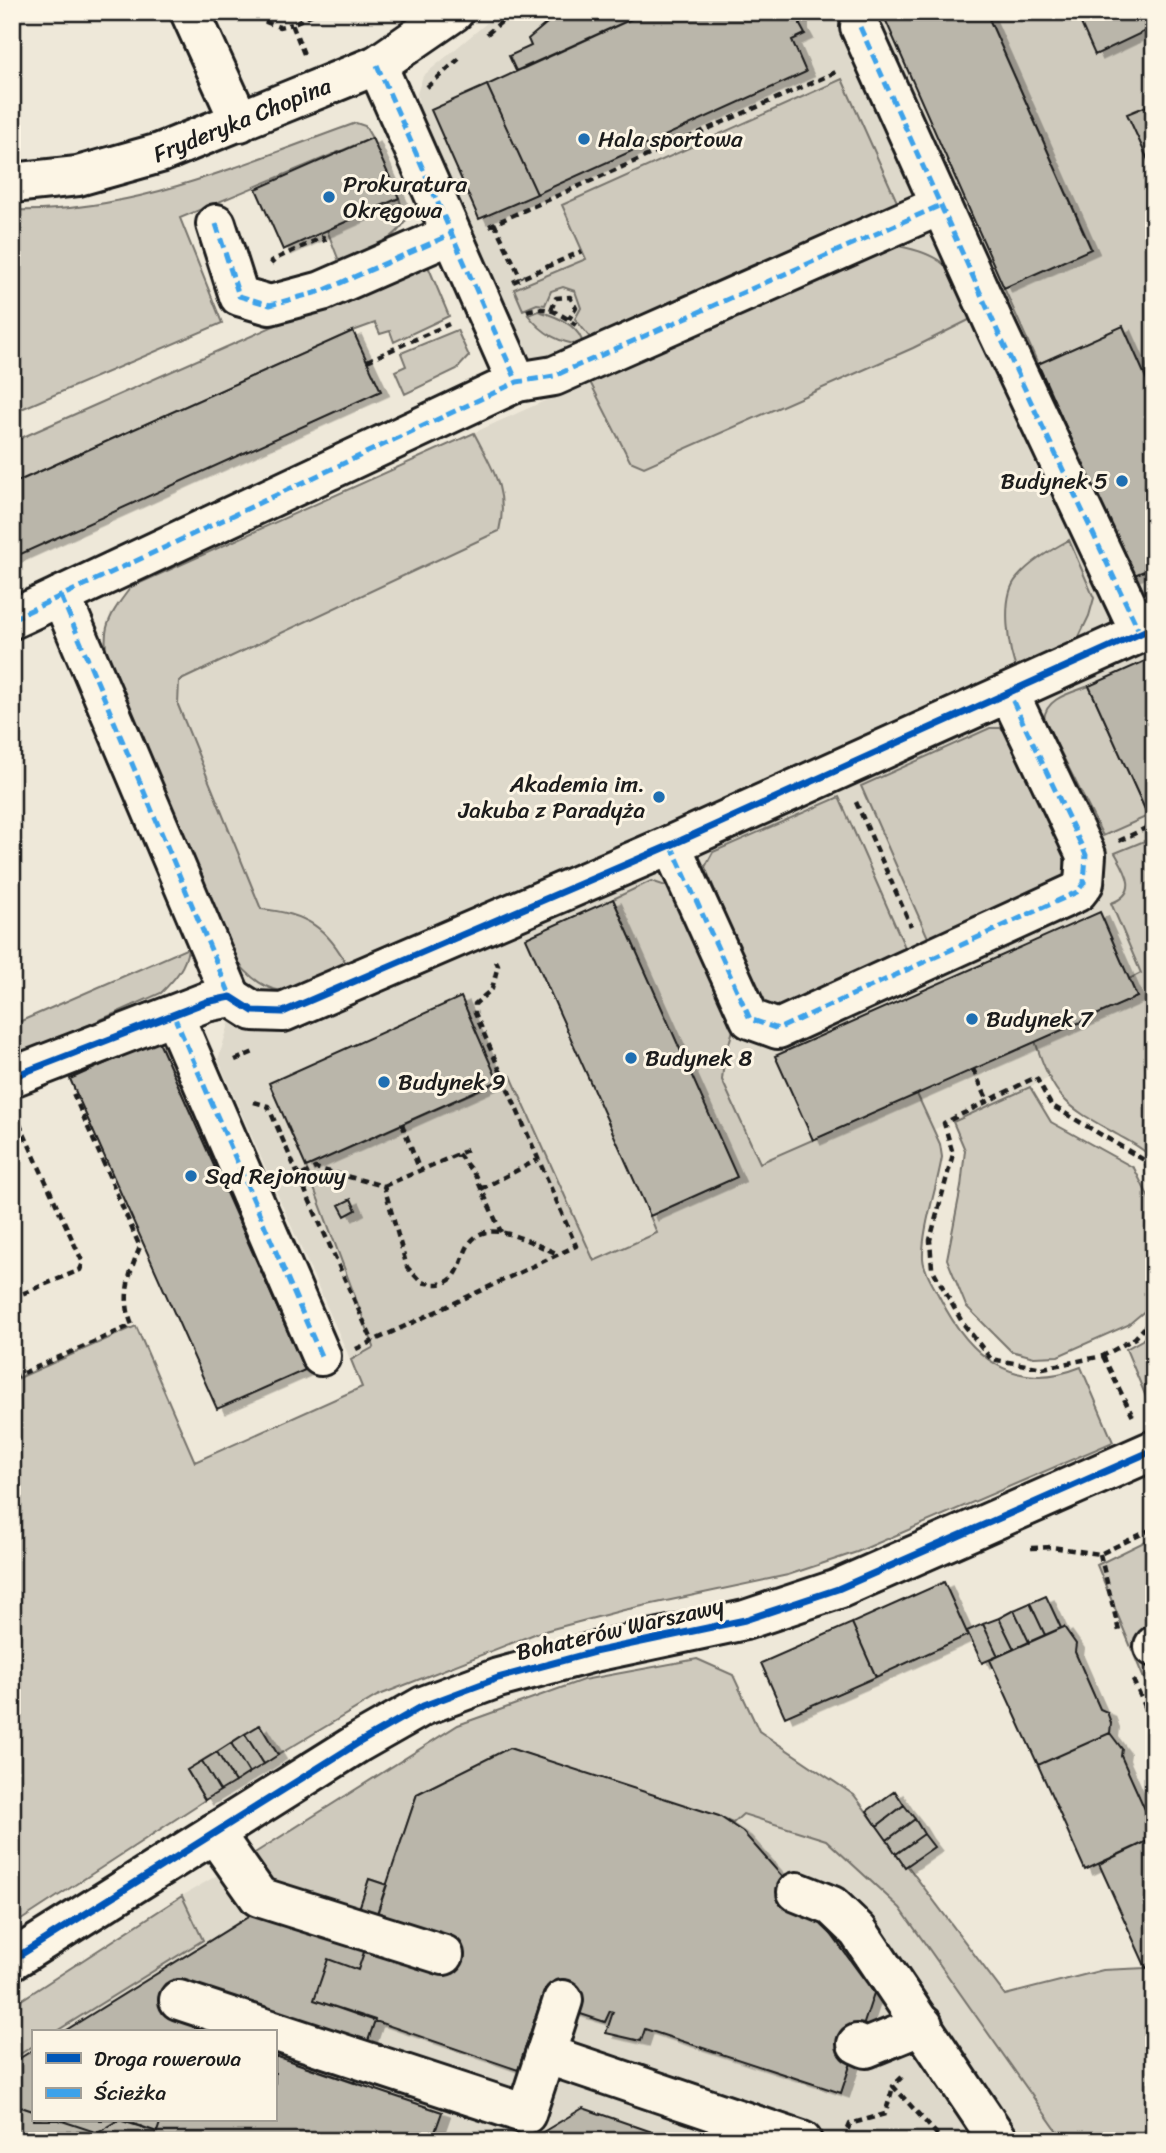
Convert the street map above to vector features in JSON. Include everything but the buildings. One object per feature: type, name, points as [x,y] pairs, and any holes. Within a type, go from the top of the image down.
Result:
[{"type":"street","points":[[190,12],[240,122]]},
{"type":"street","name":"Fryderyka Chopina","points":[[12,183],[78,176],[160,153],[377,65],[454,12]]},
{"type":"street","points":[[61,596],[231,998],[253,1011],[283,1012],[671,845],[1147,630],[941,205],[860,27]]},
{"type":"street","points":[[377,65],[451,238],[477,315],[517,382]]},
{"type":"street","points":[[12,619],[517,382],[554,376],[941,205]]},
{"type":"street","points":[[216,224],[239,296],[270,305],[323,291],[451,238]]},
{"type":"street","points":[[671,845],[750,1019],[778,1029],[1077,892],[1084,883],[1086,855],[1009,693]]},
{"type":"street","points":[[12,1077],[206,1002],[231,998]]},
{"type":"street","points":[[174,1016],[321,1356]]},
{"type":"street","name":"Bohaterów Warszawy","points":[[22,1975],[214,1833],[423,1706],[498,1678],[594,1652],[745,1620],[838,1589],[1145,1436]]},
{"type":"street","points":[[214,1833],[260,1897],[444,1955]]},
{"type":"street","points":[[797,1892],[832,1906],[846,1918],[923,2025],[999,2141]]},
{"type":"street","points":[[180,2000],[270,2030]]},
{"type":"street","points":[[276,2032],[526,2115],[563,2000]]},
{"type":"street","points":[[857,2044],[866,2048],[923,2025]]},
{"type":"street","points":[[545,2054],[802,2141]]},
{"type":"path","points":[[259,12],[263,21],[279,27],[292,24]]},
{"type":"path","points":[[451,238],[494,223],[836,72]]},
{"type":"path","points":[[494,223],[521,278]]},
{"type":"path","points":[[280,269],[271,261],[323,237],[328,248]]},
{"type":"path","points":[[477,315],[521,278],[582,251]]},
{"type":"path","points":[[551,310],[556,298],[569,297],[576,308],[569,320]]},
{"type":"path","points":[[367,361],[477,315],[535,308],[551,310],[569,320],[585,335],[598,357]]},
{"type":"path","points":[[841,769],[926,961]]},
{"type":"path","points":[[321,1356],[358,1349],[576,1246],[475,1013],[475,1004],[492,989],[496,976],[498,965],[492,955]]},
{"type":"path","points":[[973,1069],[988,1101]]},
{"type":"path","points":[[1154,1181],[1144,1160],[1051,1105],[1036,1077],[944,1122],[953,1154],[930,1240],[932,1268],[962,1322],[991,1359],[1043,1368],[1103,1356],[1135,1338],[1154,1317]]},
{"type":"path","points":[[12,1377],[132,1325],[126,1310],[128,1273],[139,1247],[70,1085]]},
{"type":"path","points":[[12,1109],[83,1263],[80,1270],[12,1298]]},
{"type":"path","points":[[402,1124],[420,1171]]},
{"type":"path","points":[[373,1342],[302,1175],[315,1168],[384,1186],[470,1149]]},
{"type":"path","points":[[458,1154],[475,1175],[501,1233]]},
{"type":"path","points":[[481,1189],[539,1159]]},
{"type":"path","points":[[384,1186],[407,1267],[421,1282],[442,1284],[453,1278],[460,1270],[470,1244],[486,1233],[501,1233],[560,1254]]},
{"type":"path","points":[[1103,1356],[1145,1436]]},
{"type":"path","points":[[1026,1549],[1051,1547],[1100,1554],[1154,1528]]},
{"type":"path","points":[[1100,1554],[1139,1649],[1154,1726]]},
{"type":"path","points":[[12,2007],[22,1975]]},
{"type":"path","points":[[843,2141],[850,2124],[885,2114],[894,2086],[909,2069]]},
{"type":"path","points":[[894,2086],[943,2141]]},
{"type":"shaded area","name":"Akademia im. Jakuba z Paradyża","points":[[500,12],[1154,12],[1154,1031],[362,1386],[218,1060],[245,972],[231,954],[104,644],[110,614],[131,587],[551,398],[492,280],[419,114],[417,93],[423,76]]},
{"type":"shaded area","points":[[986,12],[1154,12],[1154,103],[1128,115],[1154,173],[1154,396],[1122,327],[1038,364],[1004,288],[1091,248]]},
{"type":"shaded area","points":[[842,79],[898,204],[592,340],[575,319],[581,308],[575,291],[563,287],[551,291],[545,305],[537,304],[523,310],[514,289],[586,259],[562,205]]},
{"type":"shaded area","points":[[356,123],[365,126],[372,138],[180,218],[222,323],[12,413],[12,210],[101,204],[144,195],[230,169]]},
{"type":"shaded area","points":[[399,198],[406,220],[400,228],[377,246],[339,261],[327,230]]},
{"type":"shaded area","points":[[898,246],[929,255],[948,268],[973,318],[913,348],[644,467],[630,461],[589,380]]},
{"type":"shaded area","points":[[428,266],[449,316],[394,342],[390,331],[380,334],[375,323],[353,331],[12,484],[12,442],[400,270]]},
{"type":"shaded area","points":[[538,311],[572,327],[583,345],[559,340],[546,332],[528,315]]},
{"type":"shaded area","points":[[457,330],[469,356],[457,369],[405,394],[395,371],[406,366],[401,353]]},
{"type":"shaded area","points":[[474,433],[497,480],[502,504],[499,531],[179,681],[178,705],[261,909],[291,914],[314,925],[332,942],[348,967],[299,989],[273,989],[259,983],[231,954],[111,676],[106,649],[110,619],[131,587]]},
{"type":"shaded area","points":[[1069,540],[1094,598],[1089,616],[1077,641],[1018,673],[1011,652],[1007,624],[1012,587],[1028,567]]},
{"type":"shaded area","points":[[1089,686],[1148,816],[1103,836],[1044,719],[1049,706],[1055,701]]},
{"type":"shaded area","points":[[990,728],[1000,728],[1008,733],[1064,856],[1065,875],[1059,882],[929,940],[861,786]]},
{"type":"shaded area","points":[[839,797],[907,952],[780,1007],[771,1008],[761,1001],[705,867],[713,852]]},
{"type":"shaded area","points":[[1154,837],[1154,1160],[1142,1149],[1085,1116],[1064,1099],[1049,1077],[1035,1041],[1137,997],[1129,979],[1141,973],[1111,903],[1120,899],[1128,888],[1126,875],[1115,853]]},
{"type":"shaded area","points":[[651,881],[669,887],[735,1023],[724,1061],[722,1080],[760,1163],[917,1094],[940,1144],[942,1157],[925,1234],[923,1258],[930,1279],[952,1319],[980,1352],[996,1364],[1015,1372],[1035,1376],[1057,1374],[1081,1367],[1113,1442],[857,1552],[788,1575],[624,1610],[537,1633],[377,1696],[278,1755],[259,1725],[187,1770],[205,1800],[12,1926],[12,1381],[136,1326],[195,1462],[362,1387],[351,1360],[374,1347],[306,1167],[511,1076],[594,1261],[657,1233],[650,1216],[736,1177],[613,899]]},
{"type":"shaded area","points":[[188,948],[182,967],[161,993],[12,1059],[12,1025]]},
{"type":"shaded area","points":[[1030,1087],[1051,1122],[1134,1168],[1154,1208],[1153,1304],[1128,1325],[1058,1356],[1034,1357],[1011,1351],[966,1306],[947,1259],[965,1150],[953,1122]]},
{"type":"shaded area","points":[[1154,1327],[1154,1416],[1126,1349],[1142,1340]]},
{"type":"shaded area","points":[[1154,1537],[1154,1616],[1143,1629],[1142,1643],[1154,1681],[1154,1703],[1097,1565]]},
{"type":"shaded area","points":[[697,1659],[733,1675],[759,1731],[854,1795],[1005,1995],[1103,1970],[1146,1968],[1154,1965],[1154,2141],[1064,2141],[900,1908],[826,1840],[743,1814],[733,1823],[509,1748],[417,1794],[387,1885],[369,1879],[358,1912],[265,1879],[250,1856],[458,1725],[583,1680]]},
{"type":"shaded area","points":[[509,1748],[733,1823],[743,1814],[826,1840],[900,1908],[1064,2141],[12,2141],[12,2006],[182,1896],[250,1856],[387,1885],[417,1794]]},
{"type":"shaded area","points":[[182,1896],[203,1940],[58,2030],[32,2030],[32,2047],[12,2059],[12,2006]]},
{"type":"marked path","points":[[860,27],[998,332],[1140,633]]},
{"type":"marked path","points":[[377,65],[517,382]]},
{"type":"marked path","points":[[12,619],[517,382],[554,376],[941,205]]},
{"type":"marked path","points":[[216,224],[239,296],[270,305],[322,291],[450,235]]},
{"type":"marked path","points":[[61,596],[231,997]]},
{"type":"marked path","points":[[671,845],[750,1019],[778,1029],[1077,892],[1084,883],[1086,855],[1009,693]]},
{"type":"marked path","points":[[174,1016],[321,1356]]},
{"type":"cycle path","points":[[12,1077],[206,1002],[231,997],[253,1011],[283,1012],[671,845],[1154,627]]},
{"type":"cycle path","points":[[12,1960],[358,1743],[423,1706],[498,1678],[594,1652],[745,1620],[838,1589],[1154,1450]]},
{"type":"place","name":"Hala sportowa","points":[[584,139]]},
{"type":"place","name":"Prokuratura Okręgowa","points":[[329,197]]},
{"type":"place","name":"Budynek 5","points":[[1122,481]]},
{"type":"place","name":"Akademia im. Jakuba z Paradyża","points":[[659,797]]},
{"type":"place","name":"Budynek 7","points":[[972,1019]]},
{"type":"place","name":"Budynek 8","points":[[631,1058]]},
{"type":"place","name":"Budynek 9","points":[[384,1082]]},
{"type":"place","name":"Sąd Rejonowy","points":[[191,1176]]}]
